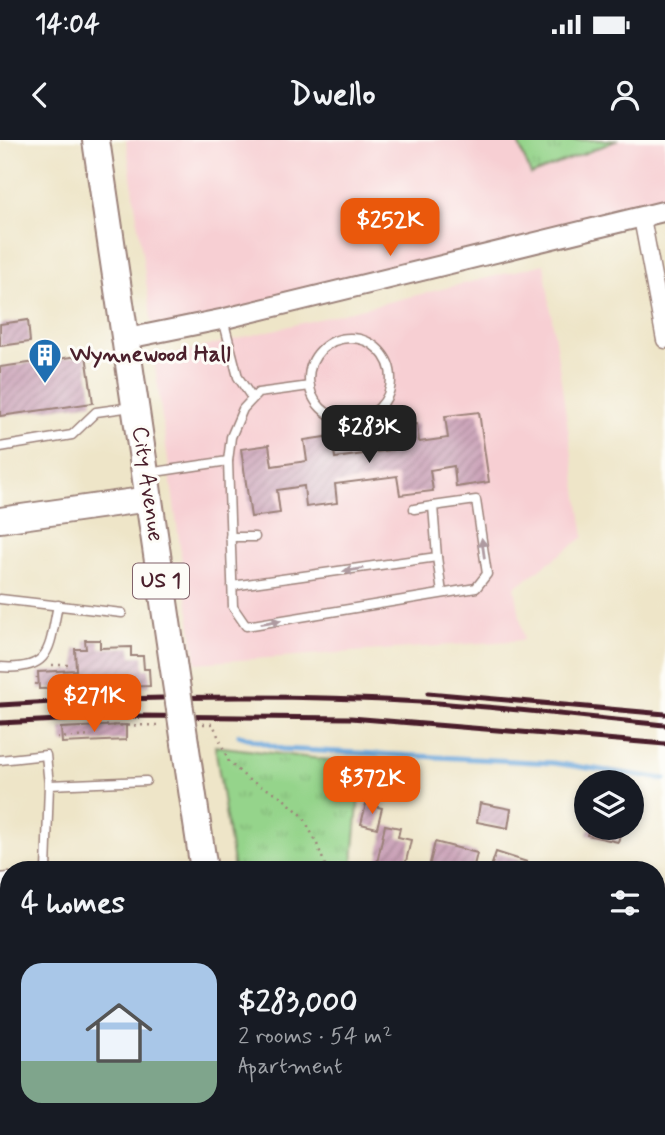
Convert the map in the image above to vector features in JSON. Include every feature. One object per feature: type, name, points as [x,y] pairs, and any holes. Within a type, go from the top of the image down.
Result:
[{"type":"highway","name":"City Avenue","points":[[96,140],[173,663],[186,730],[203,861]]},
{"type":"main road","points":[[0,520],[147,486]]},
{"type":"street","points":[[125,339],[223,318],[665,211]]},
{"type":"street","points":[[642,218],[665,340]]},
{"type":"lane","points":[[223,318],[238,377],[252,398]]},
{"type":"lane","points":[[341,340],[363,340],[376,347],[385,358],[390,371],[390,385],[383,403],[373,413],[350,421],[328,415],[317,405],[310,386],[308,379],[313,360],[322,349],[341,340]]},
{"type":"lane","points":[[310,386],[258,393],[243,409],[231,437],[228,461],[233,607],[246,626],[476,588],[486,574],[476,500],[414,509]]},
{"type":"lane","points":[[0,447],[72,435],[96,412],[135,407]]},
{"type":"lane","points":[[147,486],[228,461]]},
{"type":"lane","points":[[433,506],[442,593]]},
{"type":"lane","points":[[230,537],[255,537]]},
{"type":"lane","points":[[232,586],[437,557]]},
{"type":"lane","points":[[0,599],[122,612]]},
{"type":"lane","points":[[0,667],[19,668],[38,662],[48,651],[58,606]]},
{"type":"lane","points":[[0,760],[46,755],[49,785],[46,861]]},
{"type":"lane","points":[[49,785],[146,781]]},
{"type":"path","points":[[49,666],[72,665]]},
{"type":"path","points":[[92,726],[186,730],[213,724],[229,762],[250,781],[278,794],[303,816],[324,861]]},
{"type":"path","points":[[57,738],[92,736]]},
{"type":"shaded area","points":[[126,140],[665,140],[665,211],[153,331]]},
{"type":"shaded area","points":[[544,264],[584,537],[515,587],[524,640],[196,663],[154,359]]},
{"type":"green space","points":[[517,140],[618,140],[531,175]]},
{"type":"green space","points":[[215,746],[362,764],[353,861],[233,861]]},
{"type":"building","points":[[28,320],[30,342],[0,346],[0,324]]},
{"type":"building","name":"Wynnewood Hall","points":[[86,355],[93,403],[0,416],[0,367]]},
{"type":"building","points":[[479,412],[489,482],[456,487],[454,466],[430,470],[433,491],[400,495],[397,476],[335,484],[337,503],[306,507],[304,486],[277,490],[280,513],[251,517],[241,449],[269,445],[272,466],[307,461],[304,440],[332,436],[335,458],[392,450],[389,427],[417,424],[419,442],[448,438],[445,416]]},
{"type":"building","points":[[85,640],[100,640],[100,648],[131,647],[131,656],[143,656],[144,669],[149,669],[150,686],[39,689],[38,672],[76,670],[75,649],[86,649]]},
{"type":"building","points":[[126,725],[126,740],[62,743],[61,728]]},
{"type":"building","points":[[480,803],[511,809],[508,828],[477,822]]},
{"type":"building","points":[[366,804],[382,808],[377,828],[361,824]]},
{"type":"building","points":[[385,825],[400,828],[398,837],[411,840],[406,861],[377,861]]},
{"type":"building","points":[[435,842],[477,853],[475,861],[430,861]]},
{"type":"building","points":[[496,852],[524,861],[493,861]]},
{"type":"waterway","points":[[239,735],[282,749],[553,763],[665,779]]},
{"type":"railway","points":[[428,693],[665,714]]},
{"type":"railway","points":[[0,705],[158,698],[368,699],[512,709],[665,725]]},
{"type":"railway","points":[[0,723],[137,716],[351,718],[665,744]]},
{"type":"place","name":"Wynnewood Hall","points":[[45,385]]}]
